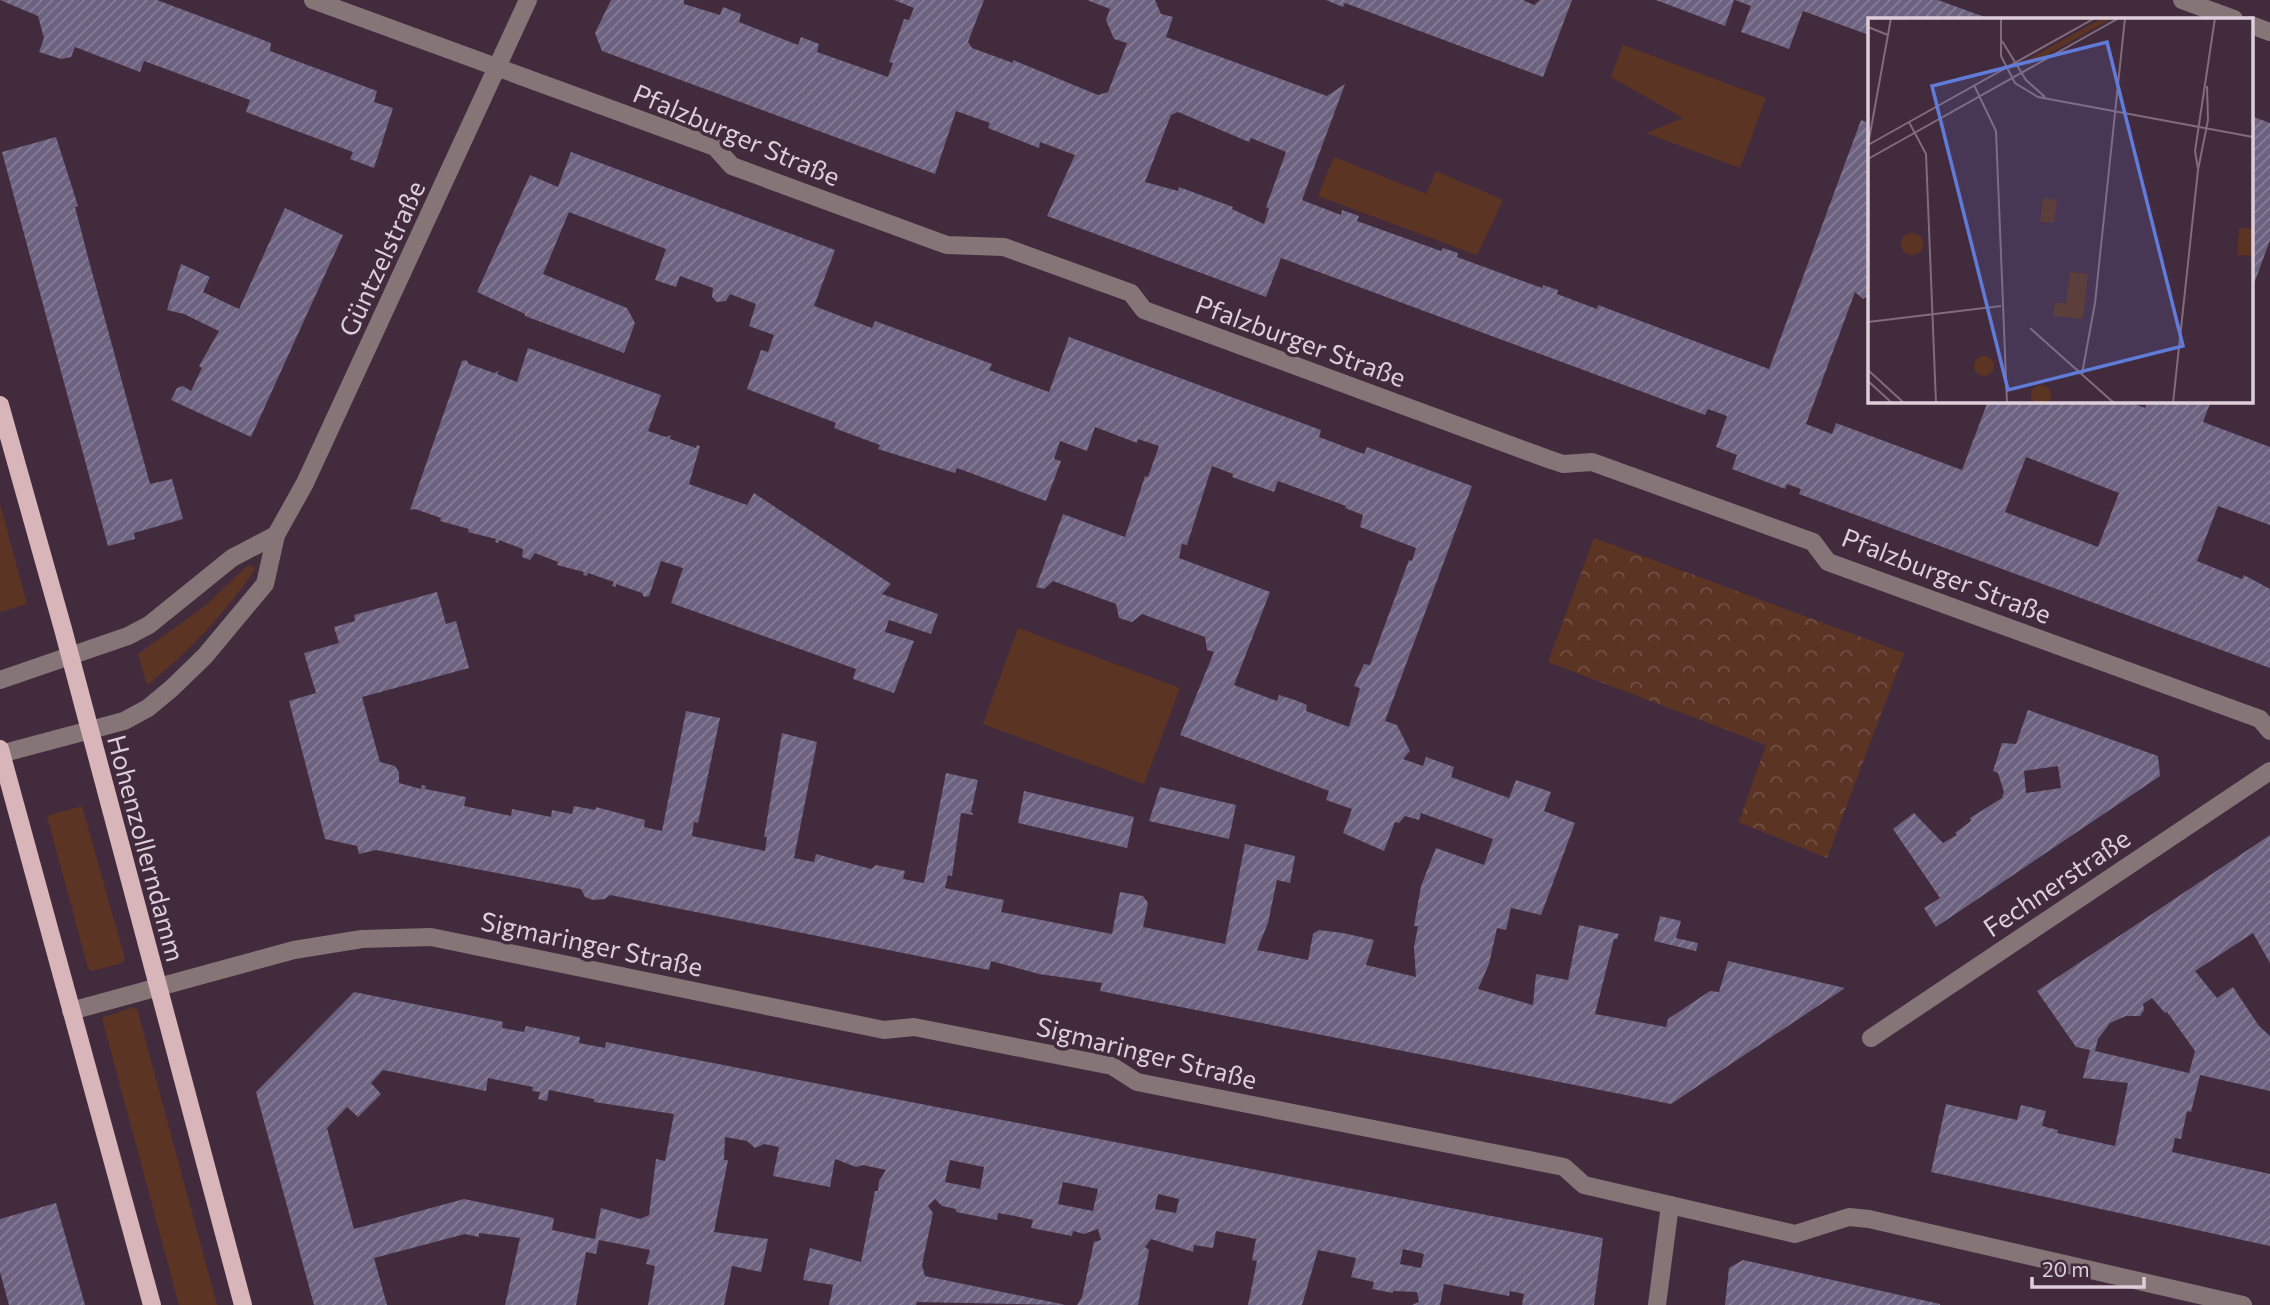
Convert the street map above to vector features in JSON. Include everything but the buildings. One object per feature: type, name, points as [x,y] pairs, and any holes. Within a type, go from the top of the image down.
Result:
[{"type":"main road","name":"Hohenzollerndamm","points":[[0,405],[71,658],[243,1305]]},
{"type":"main road","points":[[0,752],[152,1305]]},
{"type":"street","name":"Pfalzburger Straße","points":[[313,0],[715,147],[732,166],[947,245],[1004,247],[1131,293],[1144,310],[1551,460],[1563,464],[1592,462],[1813,542],[1828,562],[2260,719],[2270,731]]},
{"type":"street","name":"Güntzelstraße","points":[[0,752],[124,721],[148,708],[205,656],[265,584],[276,535],[305,483],[499,69],[528,0]]},
{"type":"street","points":[[2182,0],[2231,18]]},
{"type":"street","points":[[2252,25],[2270,33]]},
{"type":"street","points":[[0,680],[71,658],[149,625],[232,558],[276,535]]},
{"type":"street","name":"Fechnerstraße","points":[[1871,1038],[2270,771]]},
{"type":"street","name":"Sigmaringer Straße","points":[[71,1011],[294,950],[362,939],[431,937],[884,1030],[914,1027],[1112,1066],[1137,1082],[1563,1167],[1584,1185],[1795,1234],[1849,1217],[1868,1219],[2243,1305]]},
{"type":"street","points":[[1657,1305],[1670,1205]]},
{"type":"green space","points":[[1623,45],[1766,98],[1740,168],[1646,133],[1683,118],[1611,77]]},
{"type":"green space","points":[[1334,157],[1426,194],[1436,171],[1503,200],[1477,255],[1318,196]]},
{"type":"green space","points":[[0,504],[27,604],[0,612]]},
{"type":"green space","points":[[1594,538],[1904,653],[1827,858],[1739,822],[1766,745],[1548,662]]},
{"type":"green space","points":[[248,565],[255,568],[254,571],[218,618],[147,685],[138,654],[205,606]]},
{"type":"green space","points":[[1018,628],[1180,688],[1144,784],[983,724]]},
{"type":"green space","points":[[82,806],[125,959],[122,963],[92,971],[88,968],[47,816]]},
{"type":"green space","points":[[133,1007],[137,1009],[217,1305],[179,1305],[102,1018]]}]
